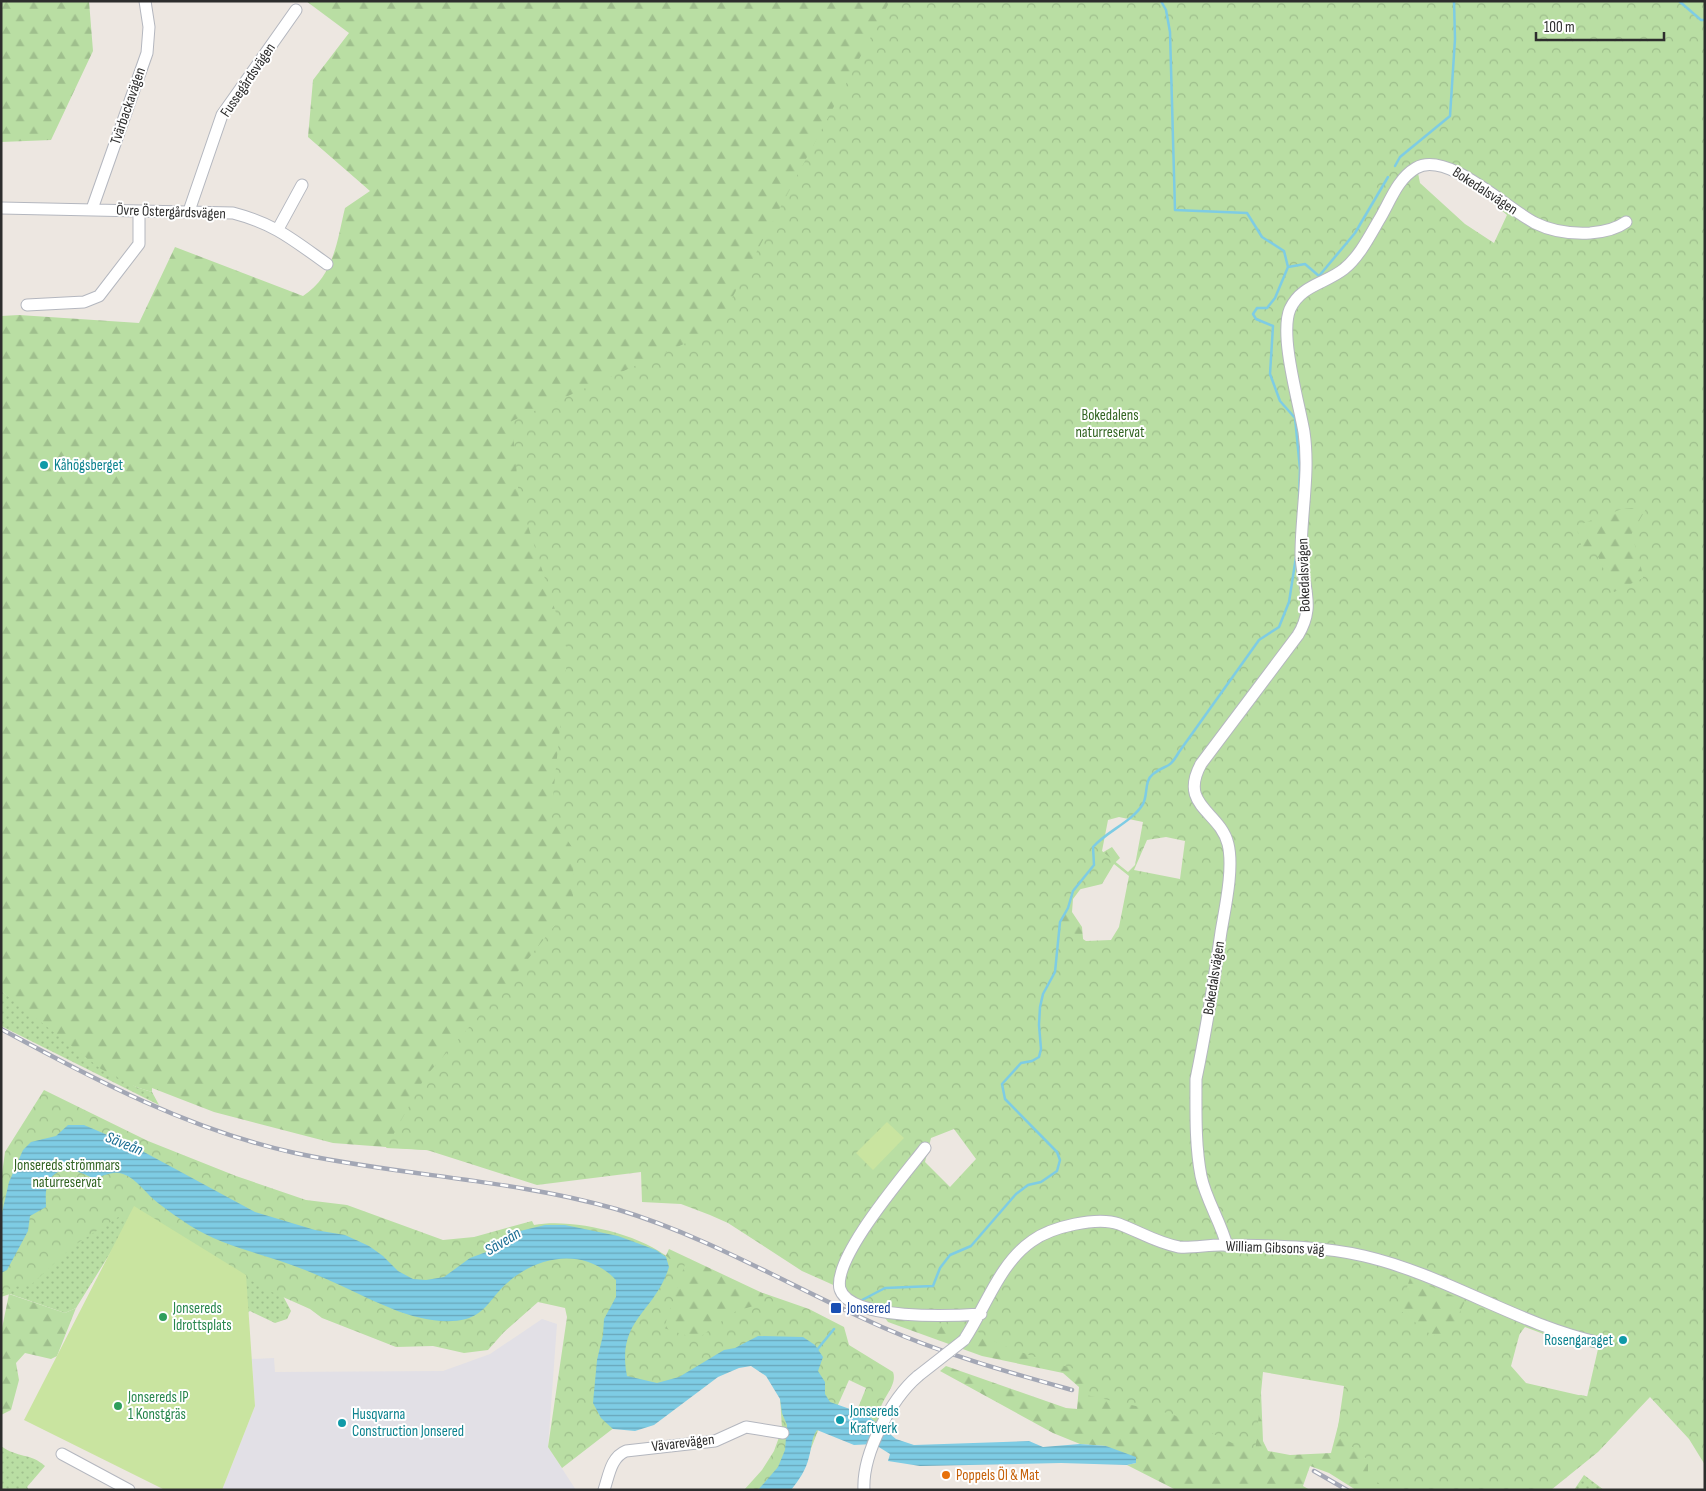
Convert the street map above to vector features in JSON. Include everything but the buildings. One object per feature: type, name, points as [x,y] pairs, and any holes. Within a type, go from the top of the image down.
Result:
[{"type":"street","name":"Tvärbackavägen","points":[[92,209],[147,54],[149,27],[145,1]]},
{"type":"street","name":"Fussegårdsvägen","points":[[189,210],[222,115],[296,10]]},
{"type":"street","name":"Bokedalsvägen","points":[[1227,1246],[1202,1178],[1197,1143],[1196,1079],[1226,904],[1228,844],[1222,831],[1198,801],[1194,786],[1195,776],[1201,764],[1298,635],[1307,613],[1301,555],[1307,474],[1304,434],[1287,336],[1287,319],[1290,309],[1301,294],[1312,285],[1339,273],[1351,263],[1371,234],[1401,181],[1416,168],[1424,165],[1439,165],[1461,173],[1536,224],[1566,234],[1595,233],[1611,230],[1626,222]]},
{"type":"street","points":[[278,229],[302,185]]},
{"type":"street","name":"Övre Östergårdsvägen","points":[[1,208],[139,211],[189,210],[233,213],[261,221],[278,229],[327,264]]},
{"type":"street","points":[[27,306],[84,302],[99,296],[139,244],[139,211]]},
{"type":"street","points":[[926,1148],[858,1235],[842,1273],[840,1288],[843,1294],[854,1303],[875,1310],[923,1316],[980,1314]]},
{"type":"street","name":"William Gibsons väg","points":[[864,1490],[864,1480],[870,1452],[900,1394],[918,1376],[964,1340],[1012,1260],[1033,1240],[1066,1227],[1108,1222],[1165,1244],[1181,1247],[1300,1247],[1365,1256],[1425,1277],[1574,1337],[1601,1343]]},
{"type":"street","name":"Vävarevägen","points":[[604,1490],[613,1462],[620,1453],[626,1451],[715,1441],[746,1427],[784,1433]]},
{"type":"street","points":[[62,1454],[129,1490]]},
{"type":"shaded area","points":[[542,1319],[557,1324],[548,1447],[576,1490],[222,1490],[255,1406],[252,1359],[274,1358],[275,1372],[443,1371],[490,1354]]},
{"type":"green space","points":[[1,1],[89,1],[93,51],[51,140],[1,142]]},
{"type":"green space","name":"Bokedalens naturreservat","points":[[306,1],[1705,1],[1580,1331],[1573,1345],[1525,1327],[1506,1352],[1260,1367],[1263,1441],[1268,1451],[1290,1455],[1331,1453],[1346,1395],[1557,1398],[1581,1395],[1594,1398],[1550,1490],[1356,1490],[1329,1473],[1310,1466],[1303,1486],[1310,1490],[1176,1490],[1127,1465],[1136,1463],[1106,1446],[1080,1444],[1053,1433],[940,1371],[946,1366],[1066,1408],[1077,1409],[1079,1387],[1063,1373],[982,1356],[888,1322],[885,1318],[854,1298],[846,1289],[664,1162],[569,1161],[333,1143],[214,1112],[152,1088],[152,1092],[136,1087],[101,1069],[1,991],[1,316],[19,315],[139,323],[175,247],[303,296],[313,288],[322,278],[333,257],[345,208],[370,191],[308,137],[313,80],[349,33]],"holes":[[[1438,132],[1637,298],[1573,534],[1027,1115],[1084,950],[1082,927],[1072,912],[1073,899],[1085,883],[1101,876],[1120,858],[1112,847],[1095,857],[1108,815],[1164,809],[1096,798]],[[1021,940],[991,1202],[849,1229]]]},
{"type":"green space","name":"Bokedalens naturreservat","points":[[890,1],[1705,1],[1705,1465],[1689,1439],[1650,1397],[1598,1452],[1551,1490],[1385,1490],[1368,1472],[1368,1460],[1337,1434],[1344,1386],[1263,1372],[1255,1454],[1172,1414],[1086,1395],[1090,1374],[1009,1348],[980,1333],[970,1325],[953,1326],[905,1317],[802,1271],[728,1223],[710,1215],[681,1204],[642,1202],[641,1172],[537,1185],[427,1150],[386,1148],[425,1077],[516,974],[572,904],[574,850],[551,816],[568,650],[519,498],[512,421],[715,330]],"holes":[[[1430,167],[1461,176],[1507,215],[1494,243],[1465,224],[1420,183],[1418,173]],[[1647,507],[1631,535],[1639,556],[1643,578],[1614,592],[1596,552],[1583,552],[1576,526],[1622,509]],[[1119,817],[1143,822],[1135,865],[1128,872],[1102,851],[1108,820]],[[1166,837],[1185,841],[1180,879],[1134,870],[1147,840]],[[1114,864],[1129,876],[1119,927],[1111,940],[1086,941],[1056,922],[1077,890],[1102,884]],[[954,1129],[976,1159],[950,1187],[925,1162],[931,1138]],[[1410,1278],[1465,1301],[1446,1341],[1427,1332],[1400,1310]],[[1522,1325],[1566,1342],[1598,1349],[1587,1397],[1526,1383],[1511,1366]]]},
{"type":"green space","points":[[1,991],[136,1087],[152,1092],[159,1105],[1,1026]]},
{"type":"green space","name":"Jonsereds strömmars naturreservat","points":[[44,1090],[148,1141],[236,1176],[306,1200],[347,1205],[443,1240],[474,1237],[532,1221],[534,1225],[550,1223],[567,1224],[605,1230],[623,1235],[656,1249],[669,1258],[670,1262],[683,1258],[686,1261],[664,1328],[697,1339],[736,1311],[764,1303],[763,1293],[809,1309],[844,1327],[849,1345],[893,1372],[893,1384],[878,1417],[879,1426],[858,1408],[866,1388],[849,1380],[837,1407],[823,1418],[810,1451],[788,1490],[744,1490],[762,1470],[774,1451],[782,1429],[780,1396],[769,1371],[743,1358],[615,1427],[562,1468],[548,1447],[567,1317],[565,1308],[538,1302],[504,1332],[488,1350],[464,1353],[433,1346],[396,1347],[322,1318],[310,1309],[265,1289],[191,1243],[120,1216],[73,1246],[32,1284],[13,1287],[1,1293],[1,1181],[5,1152]]},
{"type":"green space","points":[[887,1122],[904,1138],[873,1170],[856,1153]]},
{"type":"green space","points":[[58,1172],[185,1245],[282,1294],[291,1311],[287,1319],[275,1323],[250,1311],[247,1313],[114,1247],[76,1308],[65,1313],[10,1294],[1,1297],[1,1277]]},
{"type":"green space","name":"Jonsereds Idrottsplats","points":[[134,1206],[246,1275],[255,1406],[222,1490],[165,1490],[24,1420]]},
{"type":"green space","points":[[669,1249],[843,1331],[735,1348],[627,1338]]},
{"type":"green space","points":[[9,1294],[65,1313],[76,1308],[57,1356],[51,1359],[25,1353],[16,1363],[19,1380],[11,1410],[1,1415],[1,1333]]},
{"type":"green space","points":[[1,1446],[7,1450],[34,1459],[45,1466],[27,1487],[29,1490],[1,1490]]},
{"type":"green space","points":[[1584,1475],[1604,1490],[1574,1490]]},
{"type":"water","name":"Säveån","points":[[68,1125],[84,1125],[131,1145],[255,1212],[315,1230],[345,1235],[369,1246],[383,1256],[398,1271],[413,1279],[426,1280],[444,1277],[470,1258],[497,1248],[520,1231],[545,1225],[565,1225],[618,1236],[656,1250],[666,1257],[669,1267],[663,1283],[639,1317],[627,1341],[625,1357],[627,1376],[657,1383],[679,1377],[724,1350],[735,1348],[758,1336],[803,1337],[815,1345],[823,1357],[818,1371],[825,1382],[825,1394],[830,1402],[867,1415],[896,1439],[914,1445],[1029,1441],[1043,1447],[1080,1444],[1106,1446],[1136,1457],[1136,1463],[1127,1465],[1061,1463],[920,1466],[888,1461],[890,1454],[874,1444],[854,1445],[817,1430],[806,1466],[791,1490],[758,1490],[778,1467],[785,1450],[787,1425],[782,1413],[780,1399],[766,1376],[751,1366],[739,1368],[718,1377],[654,1425],[635,1431],[613,1429],[601,1418],[593,1403],[597,1360],[603,1335],[604,1319],[616,1297],[616,1280],[603,1269],[588,1262],[573,1259],[557,1259],[542,1263],[527,1269],[513,1278],[485,1307],[472,1317],[457,1321],[421,1318],[395,1310],[290,1264],[231,1245],[203,1233],[154,1200],[128,1176],[119,1173],[108,1174],[94,1179],[81,1173],[67,1170],[55,1174],[50,1179],[47,1187],[46,1207],[30,1216],[28,1231],[7,1270],[1,1273],[1,1217],[9,1182],[23,1150],[31,1142],[56,1136]]},
{"type":"waterway","points":[[1161,1],[1166,10],[1170,32],[1175,210],[1247,213],[1262,237],[1284,251],[1288,267],[1275,298],[1267,308],[1257,308],[1253,314],[1256,319],[1273,326],[1270,374],[1280,401],[1295,418],[1300,469],[1299,499]]},
{"type":"waterway","points":[[1395,166],[1400,157],[1450,116],[1455,39],[1454,1]]},
{"type":"waterway","points":[[1679,1],[1701,20],[1705,20]]},
{"type":"waterway","points":[[1288,267],[1305,264],[1319,276],[1355,233],[1388,177]]},
{"type":"waterway","points":[[862,1300],[885,1288],[933,1286],[940,1268],[950,1255],[971,1246],[1016,1194],[1028,1185],[1041,1182],[1057,1171],[1060,1160],[1057,1152],[1005,1099],[1002,1084],[1021,1063],[1032,1061],[1039,1057],[1041,1049],[1040,1007],[1043,994],[1055,972],[1060,922],[1068,908],[1073,891],[1094,865],[1093,847],[1133,816],[1143,804],[1150,777],[1172,762],[1259,640],[1279,627],[1289,602],[1296,557]]},
{"type":"waterway","points":[[816,1351],[834,1329]]},
{"type":"railway","points":[[1,1029],[72,1067],[144,1102],[218,1131],[256,1143],[335,1161],[496,1184],[576,1199],[616,1209],[718,1248],[905,1337],[976,1362],[1072,1390]]},
{"type":"railway","points":[[1314,1471],[1347,1490]]},
{"type":"place","name":"Kåhögsberget","points":[[44,465]]},
{"type":"place","name":"Jonsered","points":[[836,1308]]},
{"type":"place","name":"Jonsereds Idrottsplats","points":[[163,1317]]},
{"type":"place","name":"Rosengaraget","points":[[1623,1340]]},
{"type":"place","name":"Jonsereds IP 1 Konstgräs","points":[[118,1406]]},
{"type":"place","name":"Jonsereds Kraftverk","points":[[840,1420]]},
{"type":"place","name":"Husqvarna Construction Jonsered","points":[[342,1423]]},
{"type":"place","name":"Poppels Öl & Mat","points":[[946,1475]]}]
